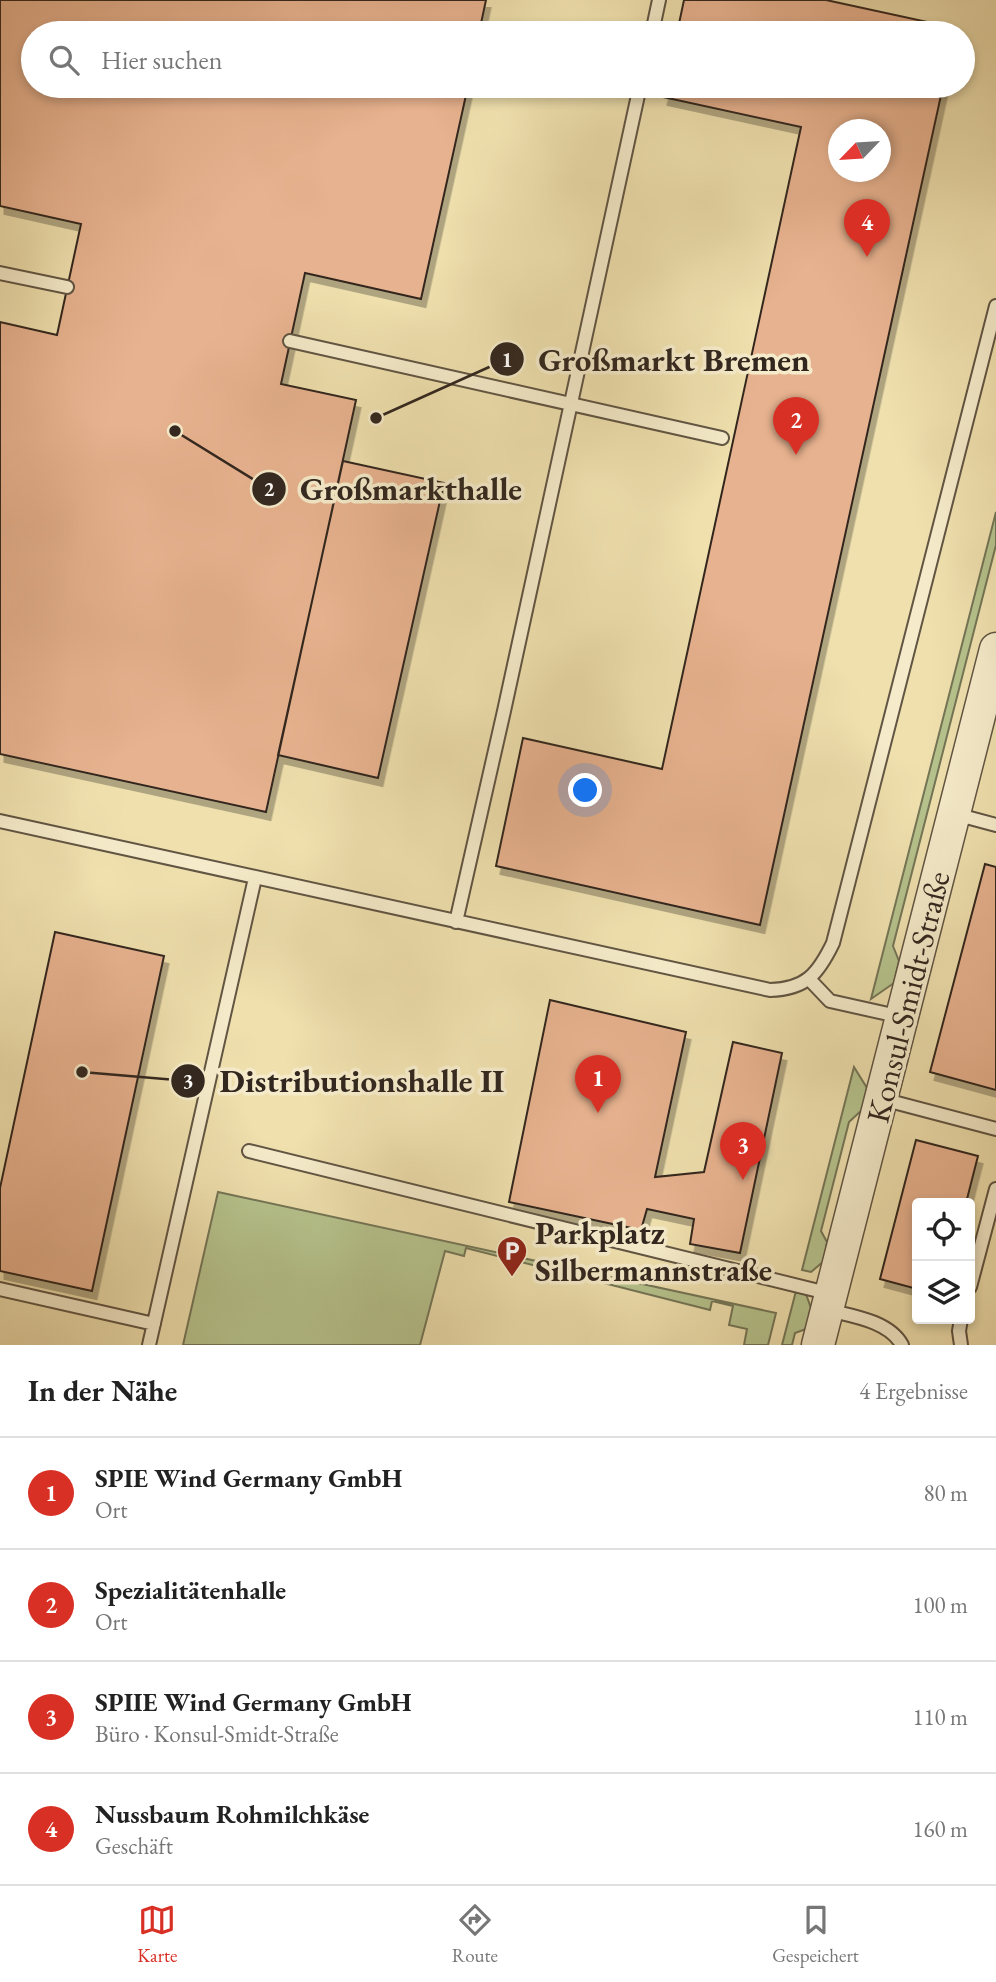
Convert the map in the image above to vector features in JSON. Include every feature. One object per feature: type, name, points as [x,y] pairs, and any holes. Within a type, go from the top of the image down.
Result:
[{"type":"street","name":"Konsul-Smidt-Straße","points":[[818,1345],[996,649]]},
{"type":"lane","points":[[655,21],[659,0]]},
{"type":"lane","points":[[456,922],[637,98]]},
{"type":"lane","points":[[0,273],[67,287]]},
{"type":"lane","points":[[0,821],[770,990],[790,990],[809,979],[823,964],[833,943],[996,306]]},
{"type":"lane","points":[[290,341],[722,438]]},
{"type":"lane","points":[[955,814],[996,825]]},
{"type":"lane","points":[[149,1345],[255,878]]},
{"type":"lane","points":[[809,979],[830,1001],[902,1017]]},
{"type":"lane","points":[[881,1099],[996,1129]]},
{"type":"lane","points":[[249,1151],[829,1302],[884,1327],[894,1333],[902,1345]]},
{"type":"lane","points":[[975,1268],[996,1189]]},
{"type":"lane","points":[[0,1289],[154,1324]]},
{"type":"lane","points":[[960,1324],[961,1345]]},
{"type":"green space","points":[[996,512],[996,545],[893,946],[899,961],[894,983],[871,999]]},
{"type":"green space","points":[[854,1067],[867,1088],[863,1109],[849,1122],[821,1231],[827,1242],[824,1261],[811,1272],[802,1270]]},
{"type":"green space","points":[[218,1192],[776,1313],[768,1345],[744,1345],[747,1329],[729,1325],[733,1306],[712,1301],[710,1310],[466,1248],[464,1256],[445,1251],[420,1345],[183,1345]]},
{"type":"green space","points":[[796,1291],[806,1294],[811,1308],[806,1329],[795,1333],[792,1345],[782,1345]]},
{"type":"building","points":[[0,0],[486,0],[482,21],[21,21],[21,98],[465,98],[421,299],[305,273],[281,384],[356,400],[266,812],[0,754],[0,322],[57,335],[81,224],[0,206]]},
{"type":"building","points":[[684,0],[826,0],[923,21],[680,21]]},
{"type":"building","points":[[668,98],[940,98],[760,925],[496,866],[523,738],[662,769],[801,127]]},
{"type":"building","points":[[343,461],[444,483],[378,778],[278,755]]},
{"type":"building","points":[[985,864],[996,867],[996,1090],[930,1072]]},
{"type":"building","points":[[55,932],[164,956],[92,1291],[0,1271],[0,1188]]},
{"type":"building","points":[[550,1000],[686,1032],[655,1177],[704,1172],[733,1042],[782,1053],[740,1253],[690,1244],[694,1219],[647,1209],[641,1230],[509,1202]]},
{"type":"building","points":[[916,1140],[978,1156],[967,1198],[912,1198],[912,1288],[880,1279]]},
{"type":"place","name":"Nussbaum Rohmilchkäse","points":[[867,257]]},
{"type":"place","name":"Großmarkt Bremen","points":[[376,418]]},
{"type":"place","name":"Großmarkthalle","points":[[175,431]]},
{"type":"place","name":"Spezialitätenhalle","points":[[796,455]]},
{"type":"place","name":"Distributionshalle II","points":[[82,1072]]},
{"type":"place","name":"SPIE Wind Germany GmbH","points":[[598,1113]]},
{"type":"place","name":"SPIIE Wind Germany GmbH","points":[[743,1180]]},
{"type":"place","name":"Parkplatz Silbermannstraße","points":[[512,1278]]}]
